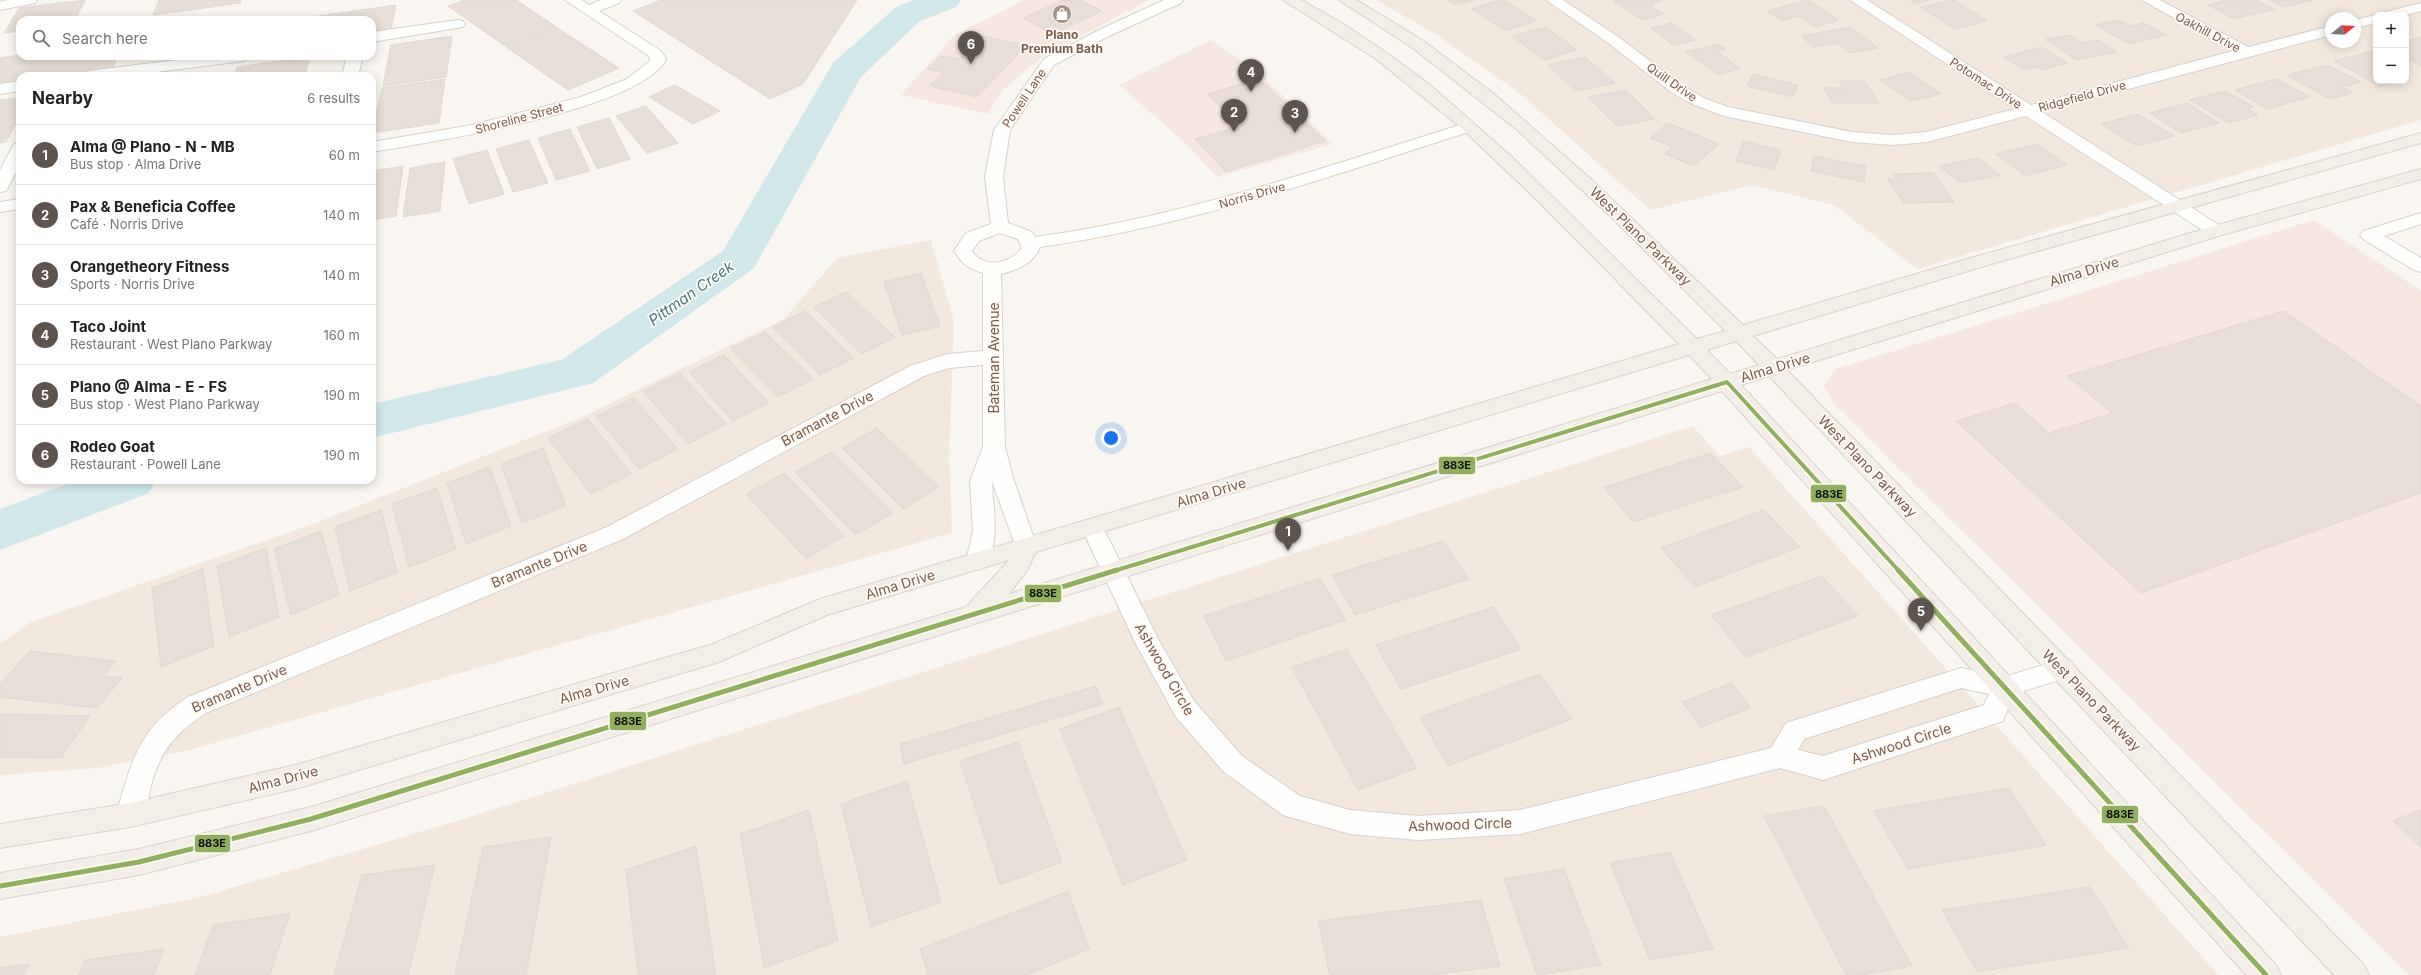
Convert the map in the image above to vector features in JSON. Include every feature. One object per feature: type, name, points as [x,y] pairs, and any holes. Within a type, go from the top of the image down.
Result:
[{"type":"main road","points":[[1290,0],[1337,25],[1393,64],[1469,127],[1530,183],[1727,382],[2266,975]]},
{"type":"main road","name":"West Plano Parkway","points":[[1346,0],[1408,38],[1510,116],[1558,157],[1742,333],[2354,975]]},
{"type":"main road","points":[[1469,127],[1510,116]]},
{"type":"main road","name":"Alma Drive","points":[[0,836],[130,815],[299,776],[719,652],[820,608],[2173,205],[2269,181],[2421,138]]},
{"type":"main road","name":"Alma Drive","points":[[0,886],[139,862],[304,821],[2216,231],[2421,174]]},
{"type":"main road","points":[[973,614],[1014,571],[1024,556],[1026,547]]},
{"type":"street","points":[[0,6],[30,0]]},
{"type":"street","points":[[572,0],[588,10],[614,0]]},
{"type":"street","name":"Powell Lane","points":[[1000,228],[994,177],[1002,130],[1049,62],[1104,33],[1176,0]]},
{"type":"street","name":"Quill Drive","points":[[1553,0],[1612,39],[1677,89],[1698,102],[1724,111],[1830,134]]},
{"type":"street","name":"Potomac Drive","points":[[1857,0],[2173,205],[2216,231]]},
{"type":"street","name":"Oakhill Drive","points":[[2149,0],[2247,53]]},
{"type":"street","points":[[2402,12],[2421,7]]},
{"type":"street","name":"Shoreline Street","points":[[376,146],[468,131],[587,100],[633,82],[656,63],[658,59],[656,54],[588,10]]},
{"type":"street","points":[[2361,23],[2373,20]]},
{"type":"street","points":[[376,36],[458,24]]},
{"type":"street","name":"Ridgefield Drive","points":[[1830,134],[1893,140],[1927,137],[2325,32]]},
{"type":"street","points":[[119,72],[213,60]]},
{"type":"street","points":[[351,72],[354,60]]},
{"type":"street","points":[[0,89],[16,87]]},
{"type":"street","name":"Norris Drive","points":[[1030,243],[1078,238],[1239,201],[1469,127]]},
{"type":"street","points":[[0,187],[16,156]]},
{"type":"street","points":[[0,207],[16,205]]},
{"type":"street","points":[[2421,218],[2370,235],[2421,266]]},
{"type":"street","points":[[1000,228],[1019,232],[1026,236],[1030,243],[1028,255],[1022,261],[1008,267],[992,269],[972,264],[966,258],[964,251],[965,244],[979,232],[1000,228]]},
{"type":"street","name":"Bateman Avenue","points":[[992,269],[994,447],[1002,478],[1026,547]]},
{"type":"street","name":"Bramante Drive","points":[[130,815],[143,768],[154,741],[169,723],[196,704],[615,533],[917,371],[947,361],[994,357]]},
{"type":"street","name":"Bateman Avenue","points":[[978,561],[984,531],[982,481],[994,447]]},
{"type":"street","name":"Ashwood Circle","points":[[1092,527],[1148,644],[1185,709],[1233,764],[1293,806],[1350,822],[1418,828],[1520,822],[1780,757],[1823,768],[1994,714],[2004,687]]},
{"type":"street","points":[[1780,757],[1795,731],[1961,678],[2004,687],[2063,669]]},
{"type":"shaded area","points":[[1024,0],[1149,0],[1042,57],[1003,90],[988,114],[901,95],[953,36]]},
{"type":"shaded area","points":[[1376,0],[2421,0],[2421,120],[1917,269],[1834,205],[1752,185],[1650,210],[1522,95],[1437,35]]},
{"type":"shaded area","points":[[1211,40],[1259,73],[1333,144],[1217,177],[1184,142],[1119,85]]},
{"type":"shaded area","points":[[2314,220],[2421,291],[2421,975],[2409,975],[1834,404],[1823,385],[1836,369]]},
{"type":"shaded area","points":[[931,240],[954,321],[949,454],[952,533],[189,750],[97,768],[0,775],[0,644],[29,623],[313,524],[580,418],[784,319],[837,258]]},
{"type":"shaded area","points":[[1693,426],[1720,456],[1749,447],[2218,975],[0,975],[0,937],[201,897],[467,818]]},
{"type":"building","points":[[85,0],[77,16],[16,16],[16,32],[4,33],[19,8]]},
{"type":"building","points":[[159,0],[241,0],[240,3],[153,15]]},
{"type":"building","points":[[465,0],[516,0],[555,26],[505,46],[448,6]]},
{"type":"building","points":[[661,0],[857,0],[803,84],[770,99],[633,11]]},
{"type":"building","name":"Plano Premium Bath","points":[[1063,0],[1080,0],[1102,11],[1053,34],[1023,18]]},
{"type":"building","points":[[1448,0],[1473,0],[1456,5]]},
{"type":"building","points":[[1504,0],[1537,21],[1505,31],[1472,9]]},
{"type":"building","points":[[1663,0],[1650,5],[1664,14],[1643,20],[1613,1]]},
{"type":"building","points":[[1808,0],[1839,20],[1815,27],[1799,16],[1782,21],[1767,11]]},
{"type":"building","points":[[1910,0],[1929,0],[1916,4]]},
{"type":"building","points":[[1954,0],[1987,21],[1954,29],[1920,7]]},
{"type":"building","points":[[2226,0],[2256,0],[2274,9],[2234,19],[2208,5]]},
{"type":"building","points":[[2270,0],[2314,0],[2284,7]]},
{"type":"building","points":[[396,5],[391,30],[376,32],[376,16],[319,16]]},
{"type":"building","points":[[2119,20],[2131,26],[2144,23],[2166,35],[2129,44],[2096,25]]},
{"type":"building","points":[[1672,23],[1695,40],[1673,45],[1651,28]]},
{"type":"building","points":[[556,27],[619,68],[568,90],[506,47]]},
{"type":"building","points":[[1545,27],[1577,50],[1544,60],[1512,36]]},
{"type":"building","points":[[1850,27],[1878,48],[1850,53],[1836,43],[1814,47],[1801,36]]},
{"type":"building","points":[[2070,35],[2082,43],[2098,40],[2117,52],[2076,60],[2046,39]]},
{"type":"building","points":[[452,36],[446,77],[383,86],[391,45]]},
{"type":"building","points":[[983,36],[1027,46],[977,97],[929,86],[943,73],[927,69],[941,56],[959,59]]},
{"type":"building","points":[[2421,37],[2421,66],[2409,60],[2409,40]]},
{"type":"building","points":[[1719,44],[1726,49],[1716,51],[1740,68],[1718,75],[1686,52]]},
{"type":"building","points":[[2041,47],[2067,63],[2041,70],[2037,67],[2024,70],[2003,57]]},
{"type":"building","points":[[2373,51],[2373,82],[2334,61]]},
{"type":"building","points":[[16,56],[16,60],[116,60],[112,69],[90,72],[16,72],[16,83],[0,85],[0,58]]},
{"type":"building","points":[[1585,57],[1615,83],[1576,91],[1548,65]]},
{"type":"building","points":[[288,60],[309,60],[306,72],[235,72],[237,67]]},
{"type":"building","points":[[2327,65],[2361,82],[2342,87],[2353,93],[2330,99],[2287,75]]},
{"type":"building","points":[[1909,72],[1941,94],[1911,101],[1880,80]]},
{"type":"building","points":[[1753,74],[1798,85],[1793,97],[1747,86]]},
{"type":"building","points":[[445,79],[439,123],[376,132],[376,115],[382,88]]},
{"type":"building","points":[[1259,79],[1326,141],[1226,172],[1195,139],[1240,126],[1207,94]]},
{"type":"building","points":[[2277,79],[2310,97],[2267,109],[2235,90]]},
{"type":"building","points":[[1839,81],[1864,81],[1879,103],[1832,103],[1823,88],[1844,88]]},
{"type":"building","points":[[2376,84],[2387,84],[2380,86]]},
{"type":"building","points":[[675,85],[720,111],[693,124],[649,97]]},
{"type":"building","points":[[1626,90],[1655,119],[1617,126],[1588,97]]},
{"type":"building","points":[[2225,91],[2254,107],[2248,109],[2258,115],[2229,123],[2190,100]]},
{"type":"building","points":[[16,98],[16,123],[6,142],[0,143],[0,100]]},
{"type":"building","points":[[2187,103],[2219,123],[2181,133],[2150,113]]},
{"type":"building","points":[[646,106],[678,143],[647,153],[616,116]]},
{"type":"building","points":[[2137,114],[2174,136],[2137,146],[2101,124]]},
{"type":"building","points":[[609,118],[630,159],[597,169],[577,127]]},
{"type":"building","points":[[1668,123],[1719,144],[1694,166],[1665,154],[1673,147],[1650,138]]},
{"type":"building","points":[[570,129],[590,171],[556,180],[538,138]]},
{"type":"building","points":[[529,140],[548,183],[513,192],[496,149]]},
{"type":"building","points":[[1743,141],[1781,150],[1774,170],[1736,161]]},
{"type":"building","points":[[2037,144],[2067,165],[2025,176],[1996,154]]},
{"type":"building","points":[[487,150],[504,194],[469,204],[453,159]]},
{"type":"building","points":[[1814,156],[1866,166],[1864,182],[1811,171]]},
{"type":"building","points":[[1978,158],[2000,175],[1960,183],[1939,166]]},
{"type":"building","points":[[445,162],[440,211],[403,217],[410,168]]},
{"type":"building","points":[[403,166],[396,216],[376,219],[376,170]]},
{"type":"building","points":[[1933,173],[1954,202],[1904,203],[1887,179],[1897,179],[1893,174]]},
{"type":"building","points":[[921,273],[940,326],[902,335],[884,282]]},
{"type":"building","points":[[846,292],[895,337],[862,354],[814,307]]},
{"type":"building","points":[[805,311],[854,358],[820,375],[772,327]]},
{"type":"building","points":[[2284,311],[2421,406],[2421,493],[2141,593],[1956,421],[2015,403],[2049,433],[2112,413],[2067,376]]},
{"type":"building","points":[[765,332],[813,379],[778,397],[730,348]]},
{"type":"building","points":[[724,355],[769,403],[733,421],[689,372]]},
{"type":"building","points":[[680,373],[726,424],[688,444],[643,391]]},
{"type":"building","points":[[634,398],[678,449],[639,469],[596,416]]},
{"type":"building","points":[[588,419],[631,474],[591,494],[548,438]]},
{"type":"building","points":[[877,428],[939,487],[903,509],[842,448]]},
{"type":"building","points":[[543,448],[566,506],[522,523],[501,464]]},
{"type":"building","points":[[832,452],[893,513],[855,535],[795,472]]},
{"type":"building","points":[[1711,453],[1743,487],[1633,522],[1604,487]]},
{"type":"building","points":[[490,467],[511,526],[466,544],[447,483]]},
{"type":"building","points":[[785,473],[844,536],[806,559],[746,494]]},
{"type":"building","points":[[437,488],[456,549],[409,567],[392,504]]},
{"type":"building","points":[[381,510],[397,573],[350,591],[335,527]]},
{"type":"building","points":[[1764,510],[1800,547],[1695,587],[1661,548]]},
{"type":"building","points":[[321,531],[339,595],[291,615],[274,549]]},
{"type":"building","points":[[1443,541],[1469,579],[1355,615],[1332,575]]},
{"type":"building","points":[[266,548],[279,617],[229,637],[217,566]]},
{"type":"building","points":[[203,569],[214,646],[161,667],[152,588]]},
{"type":"building","points":[[1822,576],[1858,616],[1746,657],[1711,615]]},
{"type":"building","points":[[1320,578],[1346,620],[1226,661],[1204,616]]},
{"type":"building","points":[[1493,607],[1521,649],[1401,689],[1376,645]]},
{"type":"building","points":[[1347,649],[1417,768],[1358,790],[1292,667]]},
{"type":"building","points":[[30,651],[116,661],[104,676],[122,678],[97,708],[0,697],[0,684]]},
{"type":"building","points":[[1540,674],[1572,719],[1448,766],[1420,717]]},
{"type":"building","points":[[1731,683],[1751,708],[1701,727],[1682,702]]},
{"type":"building","points":[[1096,686],[1103,704],[904,764],[900,744]]},
{"type":"building","points":[[1119,707],[1187,860],[1123,885],[1060,729]]},
{"type":"building","points":[[0,714],[90,716],[61,758],[0,757]]},
{"type":"building","points":[[1018,742],[1062,862],[1000,885],[960,761]]},
{"type":"building","points":[[907,781],[941,902],[871,927],[841,804]]},
{"type":"building","points":[[2009,788],[2046,845],[1908,869],[1874,811]]},
{"type":"building","points":[[1824,806],[1912,966],[1861,975],[1846,975],[1764,816]]},
{"type":"building","points":[[809,810],[838,941],[764,968],[740,834]]},
{"type":"building","points":[[2421,810],[2421,848],[2393,821]]},
{"type":"building","points":[[551,837],[526,975],[455,975],[483,847]]},
{"type":"building","points":[[696,846],[716,975],[638,975],[626,870]]},
{"type":"building","points":[[1670,852],[1713,949],[1650,960],[1610,863]]},
{"type":"building","points":[[435,865],[408,975],[334,975],[362,875]]},
{"type":"building","points":[[1564,869],[1601,965],[1537,975],[1504,879]]},
{"type":"building","points":[[2090,887],[2129,948],[1977,972],[1942,910]]},
{"type":"building","points":[[1068,891],[1089,949],[1026,975],[928,975],[920,949]]},
{"type":"building","points":[[1481,900],[1500,966],[1433,975],[1330,975],[1318,921]]},
{"type":"building","points":[[290,913],[270,975],[195,975],[213,925]]},
{"type":"building","points":[[164,949],[154,975],[79,975],[85,960]]},
{"type":"building","points":[[29,964],[24,975],[0,975],[0,968]]},
{"type":"waterway","name":"Pittman Creek","points":[[376,420],[576,372],[739,259],[846,71],[908,14],[944,0]]},
{"type":"waterway","name":"Pittman Creek","points":[[0,530],[121,484]]},
{"type":"transit line","name":"883E","points":[[0,886],[139,862],[311,819],[1727,382],[2266,975]]},
{"type":"place","name":"Plano Premium Bath","points":[[1062,14]]},
{"type":"place","name":"Rodeo Goat","points":[[971,64]]},
{"type":"place","name":"Taco Joint","points":[[1251,92]]},
{"type":"place","name":"Pax & Beneficia Coffee","points":[[1234,132]]},
{"type":"place","name":"Orangetheory Fitness","points":[[1295,133]]},
{"type":"place","name":"Alma @ Plano - N - MB","points":[[1288,551]]},
{"type":"place","name":"Plano @ Alma - E - FS","points":[[1921,631]]}]
